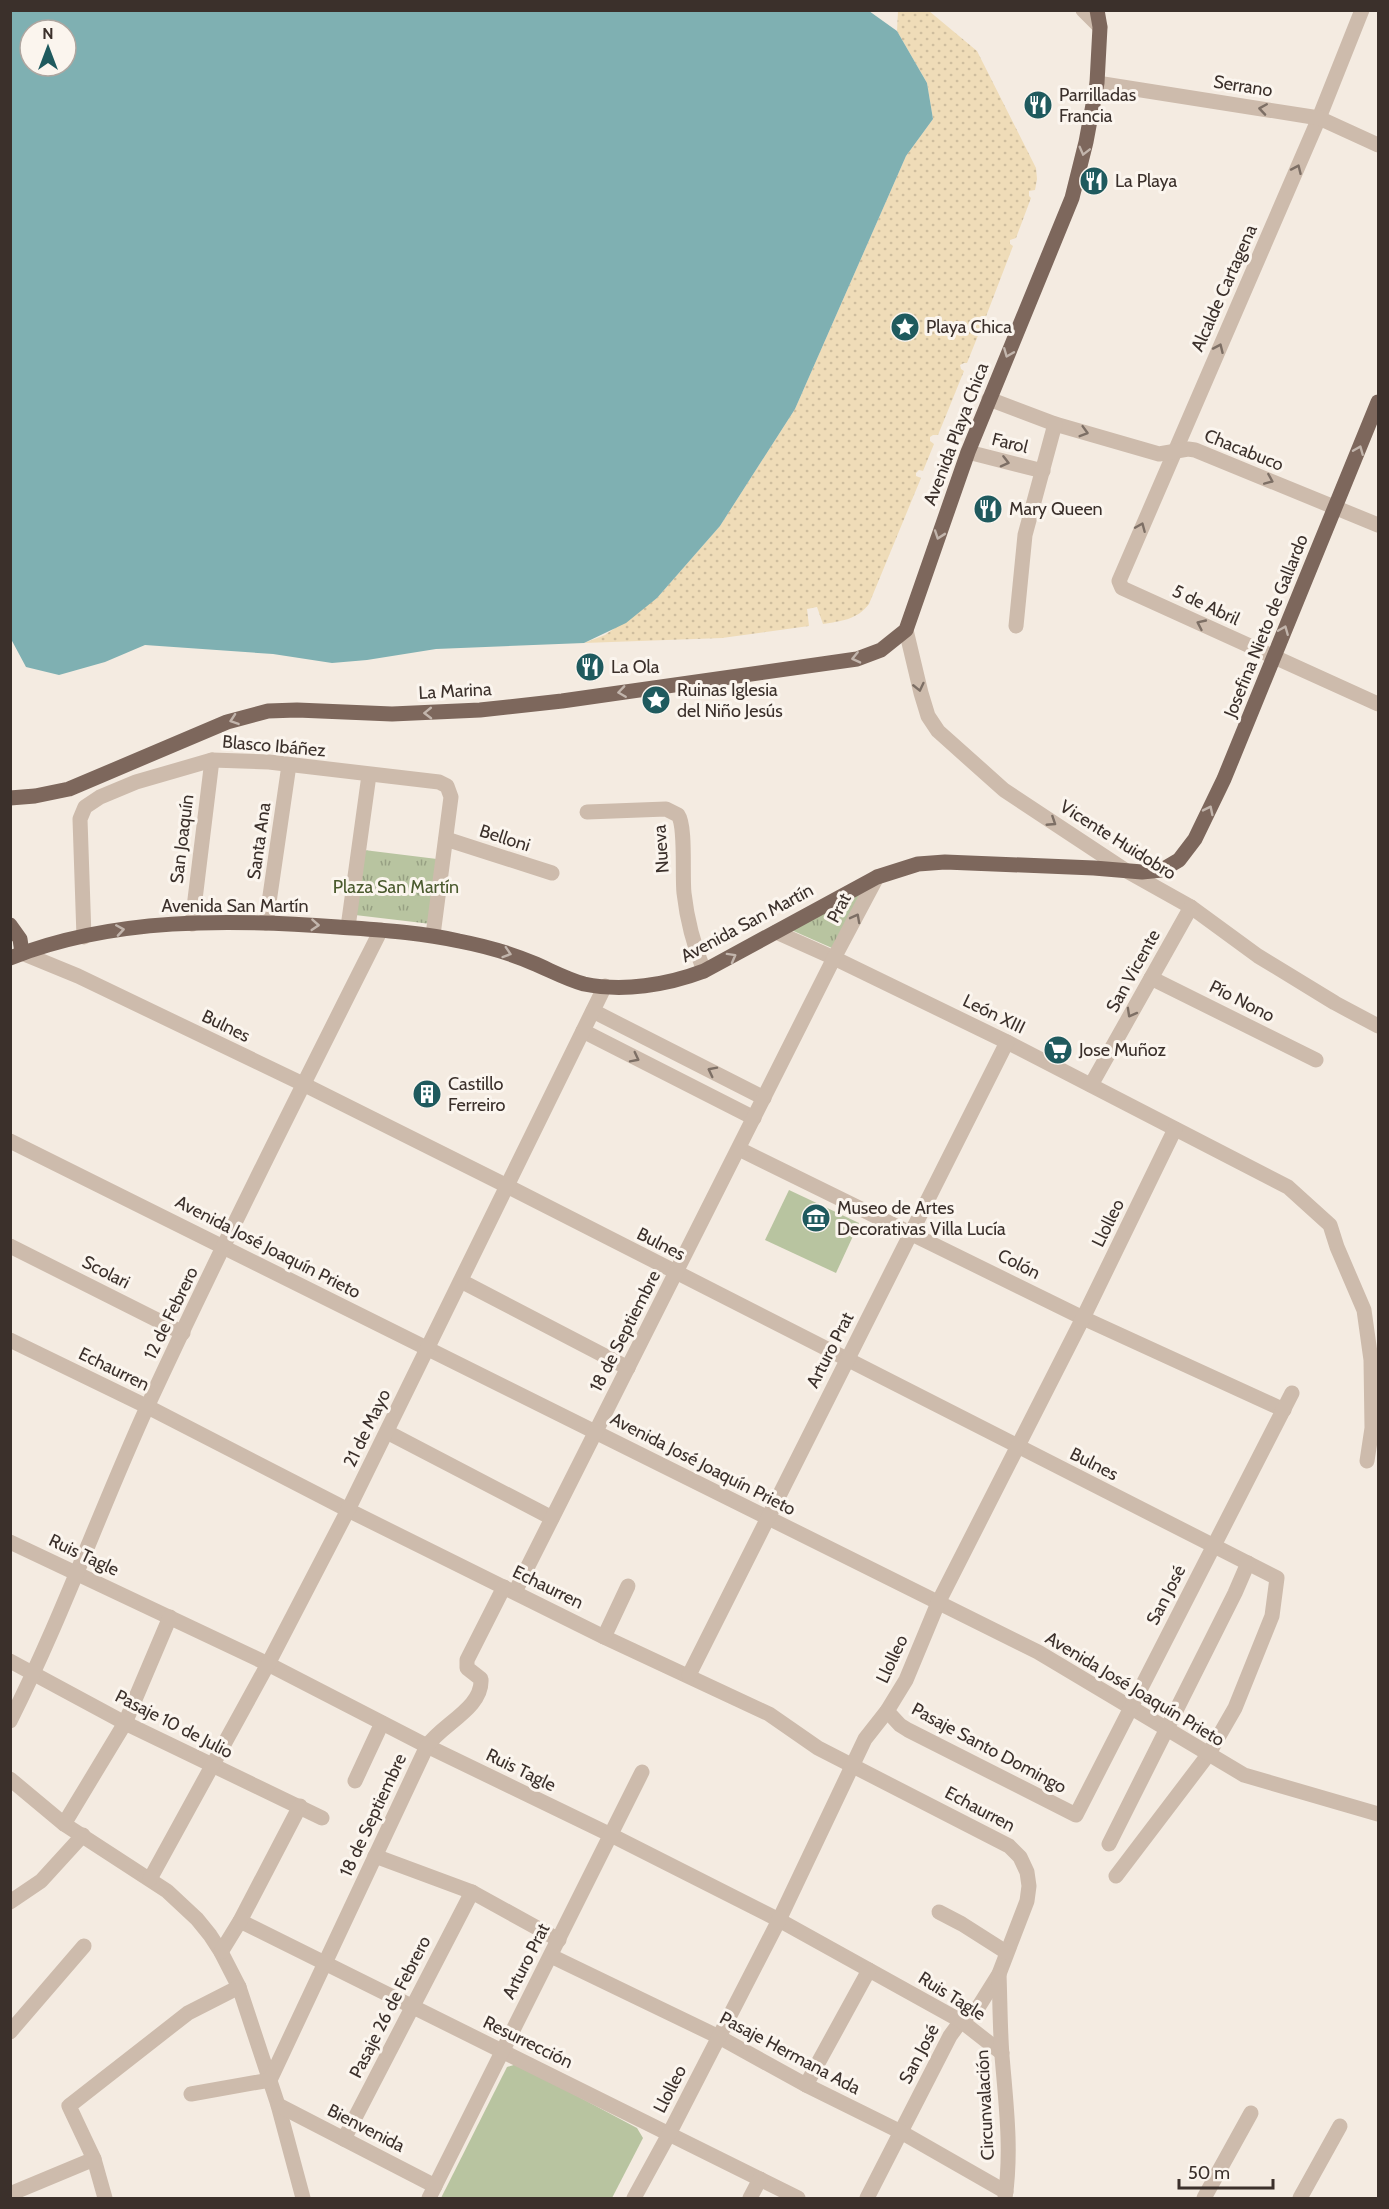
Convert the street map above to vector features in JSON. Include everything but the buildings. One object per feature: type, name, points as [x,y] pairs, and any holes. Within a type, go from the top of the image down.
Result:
[{"type":"main road","name":"Avenida Playa Chica","points":[[906,630],[968,452],[1072,198],[1097,83],[1100,27],[1097,10]]},
{"type":"main road","name":"Josefina Nieto de Gallardo","points":[[1179,860],[1195,839],[1224,779],[1378,402]]},
{"type":"main road","name":"La Marina","points":[[10,798],[36,796],[69,789],[227,722],[254,714],[283,710],[392,714],[439,713],[521,706],[857,659],[881,650],[906,630]]},
{"type":"main road","name":"Avenida San Martín","points":[[16,956],[84,937],[129,929],[192,924],[266,923],[348,927],[433,935],[492,948],[570,980],[605,986],[661,983],[681,980],[704,971],[877,878],[905,867],[931,862],[1152,872],[1168,867],[1179,860]]},
{"type":"main road","points":[[10,925],[21,939],[16,956]]},
{"type":"street","points":[[1083,10],[1100,27]]},
{"type":"street","name":"Alcalde Cartagena","points":[[1119,581],[1319,118],[1362,10]]},
{"type":"street","name":"Serrano","points":[[1097,83],[1319,118],[1378,145]]},
{"type":"street","name":"Chacabuco","points":[[989,399],[1055,424],[1159,454],[1195,450],[1378,525]]},
{"type":"street","points":[[1016,626],[1025,535],[1055,424]]},
{"type":"street","name":"Farol","points":[[968,452],[1043,471]]},
{"type":"street","name":"5 de Abril","points":[[1119,581],[1122,588],[1378,704]]},
{"type":"street","name":"Vicente Huidobro","points":[[906,630],[928,716],[938,731],[1005,790],[1125,870],[1191,907],[1258,956],[1378,1026]]},
{"type":"street","name":"Blasco Ibáñez","points":[[84,937],[80,819],[82,810],[100,797],[136,782],[212,760],[289,765],[439,782],[447,786],[451,797],[433,935]]},
{"type":"street","name":"San Joaquín","points":[[192,924],[212,760]]},
{"type":"street","name":"Santa Ana","points":[[266,923],[289,765]]},
{"type":"street","points":[[348,927],[369,775]]},
{"type":"street","name":"Nueva","points":[[587,812],[666,809],[678,815],[683,827],[682,872],[687,911],[691,933],[704,971]]},
{"type":"street","name":"Belloni","points":[[446,839],[552,873]]},
{"type":"street","name":"Prat","points":[[834,958],[877,878]]},
{"type":"street","name":"San Vicente","points":[[1091,1085],[1191,907]]},
{"type":"street","name":"12 de Febrero","points":[[10,1721],[34,1672],[147,1407],[303,1084],[381,930]]},
{"type":"street","name":"León XIII","points":[[776,932],[1007,1042],[1288,1187],[1330,1224],[1337,1247],[1364,1310],[1371,1360],[1372,1428],[1367,1461]]},
{"type":"street","name":"Bulnes","points":[[16,956],[78,976],[303,1084],[1277,1578],[1272,1616],[1235,1708],[1208,1755]]},
{"type":"street","name":"18 de Septiembre","points":[[270,2080],[427,1746],[438,1732],[466,1711],[477,1696],[481,1679],[467,1668],[467,1660],[552,1518],[834,958]]},
{"type":"street","name":"Pío Nono","points":[[1151,978],[1316,1060]]},
{"type":"street","name":"21 de Mayo","points":[[150,1879],[268,1664],[348,1510],[605,986]]},
{"type":"street","points":[[593,1011],[764,1098]]},
{"type":"street","points":[[583,1031],[754,1118]]},
{"type":"street","name":"Arturo Prat","points":[[689,1675],[1007,1042]]},
{"type":"street","name":"Llolleo","points":[[634,2199],[779,1920],[865,1739],[887,1711],[906,1680],[938,1603],[1083,1318],[1175,1129]]},
{"type":"street","name":"Avenida José Joaquín Prieto","points":[[10,1141],[1038,1652],[1244,1775],[1378,1814]]},
{"type":"street","name":"Colón","points":[[739,1149],[1083,1318],[1284,1410]]},
{"type":"street","name":"Scolari","points":[[10,1246],[183,1333]]},
{"type":"street","points":[[461,1281],[628,1368]]},
{"type":"street","name":"Echaurren","points":[[10,1340],[604,1637],[769,1714],[818,1748],[1009,1846],[1020,1857],[1027,1872],[1029,1887],[1027,1901]]},
{"type":"street","name":"San José","points":[[1076,1815],[1292,1393]]},
{"type":"street","points":[[387,1432],[552,1518]]},
{"type":"street","name":"Ruis Tagle","points":[[10,1542],[268,1664],[427,1746],[779,1920],[961,2021],[1002,2053]]},
{"type":"street","points":[[1109,1844],[1248,1563]]},
{"type":"street","points":[[604,1637],[628,1586]]},
{"type":"street","points":[[64,1824],[125,1723],[170,1617]]},
{"type":"street","name":"Pasaje 10 de Julio","points":[[10,1661],[125,1723],[322,1818]]},
{"type":"street","name":"Pasaje Santo Domingo","points":[[887,1711],[908,1730],[1076,1815]]},
{"type":"street","points":[[355,1780],[382,1723]]},
{"type":"street","points":[[1116,1876],[1208,1755]]},
{"type":"street","name":"Arturo Prat","points":[[432,2192],[642,1772]]},
{"type":"street","points":[[10,1779],[64,1824],[167,1891],[197,1919],[221,1952],[239,1987],[270,2080],[303,2199]]},
{"type":"street","points":[[221,1952],[240,1921],[300,1806]]},
{"type":"street","points":[[10,1902],[41,1881],[83,1835]]},
{"type":"street","points":[[375,1856],[472,1892],[559,1940]]},
{"type":"street","name":"Pasaje 26 de Febrero","points":[[344,2139],[472,1892]]},
{"type":"street","name":"San José","points":[[867,2199],[950,2036],[961,2021],[979,2006],[999,1974],[1027,1901]]},
{"type":"street","points":[[939,1912],[1006,1952]]},
{"type":"street","name":"Resurrección","points":[[240,1921],[798,2199]]},
{"type":"street","points":[[10,2032],[84,1946]]},
{"type":"street","name":"Pasaje Hermana Ada","points":[[551,1956],[718,2037],[806,2085],[901,2132],[1006,2195]]},
{"type":"street","points":[[806,2085],[869,1970]]},
{"type":"street","name":"Circunvalación","points":[[999,1974],[1002,2053],[1008,2120],[1009,2165],[1006,2195]]},
{"type":"street","points":[[105,2199],[94,2158],[69,2106],[188,2013],[239,1987]]},
{"type":"street","points":[[191,2094],[270,2080]]},
{"type":"street","name":"Bienvenida","points":[[278,2105],[344,2139],[432,2192]]},
{"type":"street","points":[[1204,2199],[1251,2113]]},
{"type":"street","points":[[1302,2198],[1340,2127]]},
{"type":"street","points":[[10,2194],[94,2158]]},
{"type":"street","points":[[750,2199],[760,2179]]},
{"type":"sand","name":"Playa Chica","points":[[898,11],[929,11],[977,51],[1036,168],[1037,179],[1035,190],[1029,191],[1031,198],[1016,238],[1010,240],[1013,246],[985,319],[977,322],[981,328],[967,363],[960,365],[964,371],[938,435],[930,437],[930,441],[934,444],[923,471],[919,470],[916,473],[916,476],[921,478],[869,604],[854,617],[842,621],[823,624],[817,607],[807,609],[809,626],[722,638],[584,643],[605,635],[657,598],[720,526],[795,409],[906,156],[933,119],[927,83],[897,31]]},
{"type":"green space","name":"Plaza San Martín","points":[[364,850],[437,859],[431,924],[355,915]]},
{"type":"green space","points":[[864,888],[832,948],[789,929]]},
{"type":"green space","points":[[789,1190],[859,1223],[836,1273],[765,1240]]},
{"type":"green space","points":[[517,2064],[637,2128],[643,2138],[612,2198],[441,2198],[507,2067]]},
{"type":"water","points":[[10,11],[869,11],[897,31],[927,83],[933,119],[906,156],[795,409],[720,526],[657,598],[626,623],[584,643],[436,649],[332,663],[273,654],[145,645],[105,662],[59,675],[26,667],[11,639]]},
{"type":"place","name":"Parrilladas Francia","points":[[1038,105]]},
{"type":"place","name":"La Playa","points":[[1094,181]]},
{"type":"place","name":"Playa Chica","points":[[905,327]]},
{"type":"place","name":"Mary Queen","points":[[988,509]]},
{"type":"place","name":"La Ola","points":[[590,667]]},
{"type":"place","name":"Ruinas Iglesia del Niño Jesús","points":[[656,700]]},
{"type":"place","name":"Jose Muñoz","points":[[1058,1050]]},
{"type":"place","name":"Castillo Ferreiro","points":[[427,1094]]},
{"type":"place","name":"Museo de Artes Decorativas Villa Lucía","points":[[816,1218]]}]
